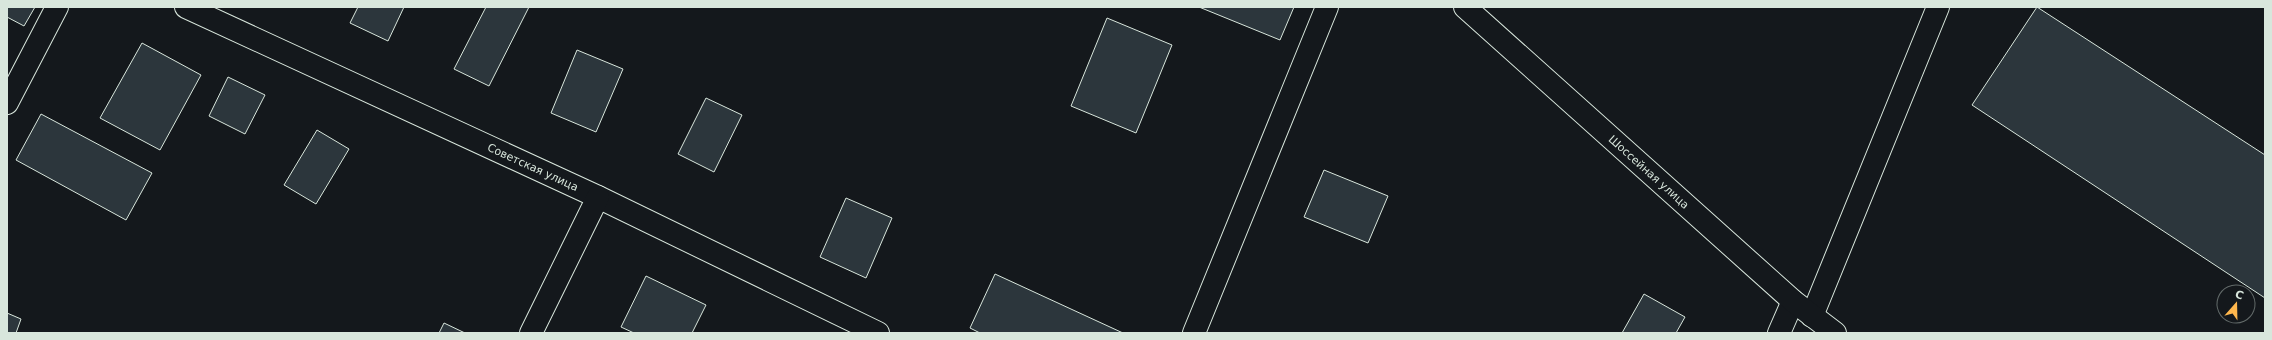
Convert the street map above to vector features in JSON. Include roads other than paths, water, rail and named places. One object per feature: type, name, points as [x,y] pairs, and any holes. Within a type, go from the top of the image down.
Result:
[{"type":"street","points":[[7,103],[57,7]]},
{"type":"street","name":"Советская улица","points":[[186,7],[598,197],[878,333]]},
{"type":"street","points":[[1194,333],[1327,7]]},
{"type":"street","name":"Шоссейная улица","points":[[1465,7],[1793,301],[1835,333]]},
{"type":"street","points":[[1812,316],[1938,7]]},
{"type":"street","points":[[531,333],[598,197]]},
{"type":"street","points":[[1779,333],[1793,301]]}]
